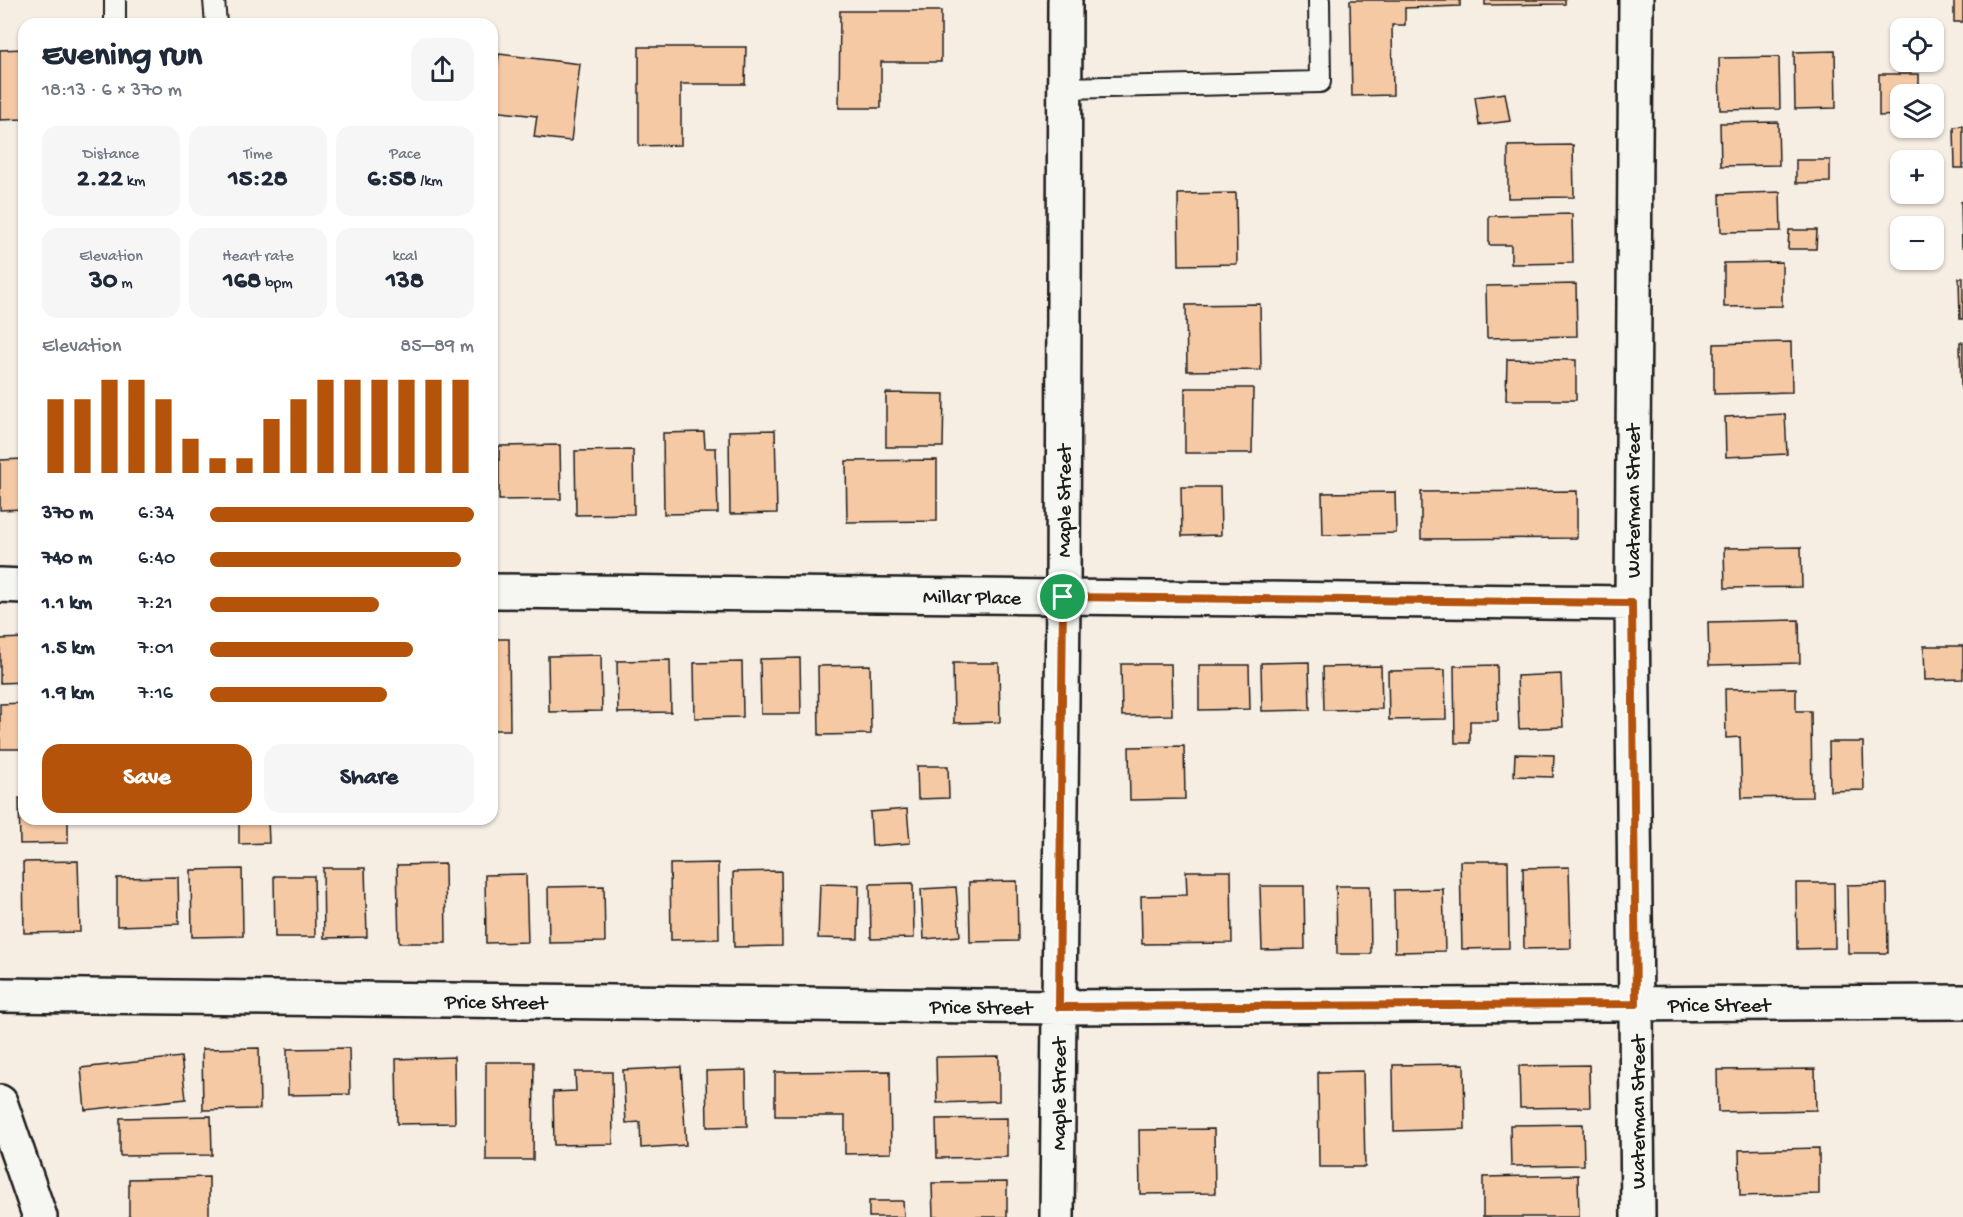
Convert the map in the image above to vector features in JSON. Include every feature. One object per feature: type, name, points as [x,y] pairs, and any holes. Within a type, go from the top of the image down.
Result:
[{"type":"street","name":"Maple Street","points":[[1057,1217],[1063,597],[1065,0]]},
{"type":"street","name":"Waterman Street","points":[[1636,0],[1632,603],[1638,1217]]},
{"type":"street","points":[[0,585],[18,586]]},
{"type":"street","name":"Millar Place","points":[[498,591],[1632,603]]},
{"type":"street","name":"Price Street","points":[[0,995],[1059,1007],[1963,1002]]},
{"type":"street","points":[[0,1102],[40,1217]]},
{"type":"lane","points":[[115,0],[115,18]]},
{"type":"lane","points":[[214,0],[216,18]]},
{"type":"lane","points":[[1064,88],[1320,82],[1318,0]]},
{"type":"building","points":[[1350,0],[1460,0],[1460,6],[1405,8],[1405,25],[1392,25],[1393,95],[1352,96]]},
{"type":"building","points":[[1485,0],[1565,0],[1565,4],[1485,5]]},
{"type":"building","points":[[1954,0],[1963,0],[1963,22],[1954,22]]},
{"type":"building","points":[[840,11],[941,11],[941,62],[881,62],[881,108],[839,108]]},
{"type":"building","points":[[639,47],[746,47],[745,84],[681,84],[681,145],[639,146]]},
{"type":"building","points":[[18,49],[18,119],[0,120],[0,50]]},
{"type":"building","points":[[1835,51],[1836,108],[1795,109],[1794,52]]},
{"type":"building","points":[[499,54],[580,64],[571,141],[534,137],[537,116],[498,112]]},
{"type":"building","points":[[1779,57],[1780,109],[1720,110],[1719,58]]},
{"type":"building","points":[[1879,74],[1919,74],[1919,84],[1890,84],[1890,115],[1879,116]]},
{"type":"building","points":[[1505,93],[1510,121],[1479,125],[1475,97]]},
{"type":"building","points":[[1778,122],[1779,165],[1721,166],[1720,123]]},
{"type":"building","points":[[1963,126],[1963,168],[1955,168],[1954,127]]},
{"type":"building","points":[[1573,145],[1574,197],[1508,198],[1508,146]]},
{"type":"building","points":[[1796,160],[1830,160],[1830,182],[1796,183]]},
{"type":"building","points":[[1780,192],[1781,231],[1721,232],[1720,194]]},
{"type":"building","points":[[1236,193],[1237,264],[1179,265],[1178,194]]},
{"type":"building","points":[[1963,201],[1963,247],[1962,247],[1961,202]]},
{"type":"building","points":[[1572,214],[1573,263],[1511,264],[1511,245],[1489,245],[1489,216]]},
{"type":"building","points":[[1789,230],[1817,230],[1816,249],[1788,249]]},
{"type":"building","points":[[1782,262],[1782,306],[1724,307],[1724,263]]},
{"type":"building","points":[[1959,278],[1963,278],[1963,319],[1960,319]]},
{"type":"building","points":[[1576,284],[1577,336],[1487,338],[1486,286]]},
{"type":"building","points":[[1260,304],[1261,370],[1187,371],[1186,305]]},
{"type":"building","points":[[1791,342],[1792,392],[1714,394],[1714,344]]},
{"type":"building","points":[[1960,342],[1963,342],[1963,389],[1961,389]]},
{"type":"building","points":[[1507,359],[1576,360],[1576,400],[1506,400]]},
{"type":"building","points":[[1185,388],[1253,388],[1252,453],[1185,453]]},
{"type":"building","points":[[886,393],[944,394],[943,447],[886,447]]},
{"type":"building","points":[[1785,414],[1787,454],[1726,457],[1725,417]]},
{"type":"building","points":[[775,430],[777,513],[730,514],[729,431]]},
{"type":"building","points":[[704,432],[705,448],[716,448],[718,513],[664,514],[663,433]]},
{"type":"building","points":[[560,445],[561,499],[499,500],[499,446]]},
{"type":"building","points":[[633,450],[634,514],[576,515],[575,451]]},
{"type":"building","points":[[18,459],[18,509],[0,510],[0,460]]},
{"type":"building","points":[[937,460],[937,521],[847,522],[846,461]]},
{"type":"building","points":[[1181,487],[1220,487],[1221,535],[1182,536]]},
{"type":"building","points":[[1577,491],[1577,538],[1421,539],[1421,492]]},
{"type":"building","points":[[1395,492],[1396,533],[1323,535],[1322,493]]},
{"type":"building","points":[[1801,547],[1802,587],[1725,588],[1724,548]]},
{"type":"building","points":[[1799,620],[1800,663],[1709,665],[1708,622]]},
{"type":"building","points":[[18,638],[18,682],[0,683],[0,639]]},
{"type":"building","points":[[498,639],[509,639],[510,730],[498,730]]},
{"type":"building","points":[[1924,646],[1963,646],[1963,679],[1925,680]]},
{"type":"building","points":[[601,655],[602,711],[549,712],[548,656]]},
{"type":"building","points":[[800,658],[801,714],[761,714],[760,659]]},
{"type":"building","points":[[670,660],[671,712],[618,713],[617,661]]},
{"type":"building","points":[[742,662],[743,717],[695,718],[694,663]]},
{"type":"building","points":[[1309,662],[1310,710],[1262,711],[1261,663]]},
{"type":"building","points":[[953,663],[999,663],[1000,722],[954,723]]},
{"type":"building","points":[[1121,664],[1171,664],[1172,715],[1122,716]]},
{"type":"building","points":[[870,665],[871,734],[819,735],[818,666]]},
{"type":"building","points":[[1199,665],[1249,665],[1250,709],[1199,710]]},
{"type":"building","points":[[1497,665],[1498,721],[1470,721],[1470,743],[1455,743],[1454,666]]},
{"type":"building","points":[[1381,666],[1382,709],[1324,710],[1323,667]]},
{"type":"building","points":[[1445,670],[1446,719],[1389,720],[1388,671]]},
{"type":"building","points":[[1561,674],[1563,727],[1519,729],[1517,676]]},
{"type":"building","points":[[1796,688],[1796,711],[1811,711],[1812,797],[1742,798],[1740,737],[1726,738],[1725,689]]},
{"type":"building","points":[[18,703],[18,749],[0,749],[0,704]]},
{"type":"building","points":[[1829,742],[1863,742],[1864,790],[1830,791]]},
{"type":"building","points":[[1184,746],[1185,799],[1130,800],[1129,747]]},
{"type":"building","points":[[1515,754],[1554,755],[1553,777],[1514,776]]},
{"type":"building","points":[[917,766],[948,766],[949,798],[918,799]]},
{"type":"building","points":[[907,809],[910,843],[872,846],[870,812]]},
{"type":"building","points":[[20,825],[68,825],[68,843],[20,844]]},
{"type":"building","points":[[239,825],[268,825],[269,843],[239,844]]},
{"type":"building","points":[[78,861],[80,932],[24,933],[23,862]]},
{"type":"building","points":[[1460,861],[1508,861],[1509,948],[1462,949]]},
{"type":"building","points":[[718,863],[719,939],[671,940],[670,864]]},
{"type":"building","points":[[445,864],[446,943],[399,943],[397,865]]},
{"type":"building","points":[[1569,867],[1571,948],[1524,949],[1523,868]]},
{"type":"building","points":[[323,868],[365,868],[367,937],[324,938]]},
{"type":"building","points":[[242,869],[243,936],[192,937],[191,870]]},
{"type":"building","points":[[781,871],[782,946],[734,947],[733,872]]},
{"type":"building","points":[[1186,871],[1231,871],[1232,943],[1142,944],[1141,896],[1187,895]]},
{"type":"building","points":[[526,874],[528,942],[486,943],[485,875]]},
{"type":"building","points":[[274,876],[314,876],[315,937],[275,937]]},
{"type":"building","points":[[178,877],[179,924],[117,926],[117,878]]},
{"type":"building","points":[[1017,881],[1018,941],[970,942],[969,882]]},
{"type":"building","points":[[913,883],[914,938],[871,939],[870,884]]},
{"type":"building","points":[[1796,883],[1834,883],[1835,948],[1797,949]]},
{"type":"building","points":[[820,884],[859,885],[858,939],[818,938]]},
{"type":"building","points":[[1887,884],[1888,953],[1848,953],[1847,885]]},
{"type":"building","points":[[604,886],[605,942],[549,943],[548,887]]},
{"type":"building","points":[[1260,886],[1304,886],[1305,949],[1262,950]]},
{"type":"building","points":[[1336,886],[1370,886],[1371,954],[1337,954]]},
{"type":"building","points":[[956,887],[960,936],[924,939],[921,889]]},
{"type":"building","points":[[1443,889],[1445,951],[1395,952],[1394,890]]},
{"type":"building","points":[[259,1048],[260,1109],[203,1110],[202,1049]]},
{"type":"building","points":[[349,1048],[350,1094],[288,1095],[287,1049]]},
{"type":"building","points":[[999,1056],[999,1101],[937,1103],[936,1057]]},
{"type":"building","points":[[181,1057],[186,1099],[85,1110],[81,1068]]},
{"type":"building","points":[[454,1057],[455,1123],[397,1124],[396,1059]]},
{"type":"building","points":[[486,1062],[534,1062],[533,1160],[486,1160]]},
{"type":"building","points":[[1464,1064],[1465,1129],[1394,1131],[1393,1065]]},
{"type":"building","points":[[1589,1065],[1590,1107],[1520,1108],[1519,1066]]},
{"type":"building","points":[[681,1067],[686,1145],[641,1148],[640,1122],[626,1123],[623,1070]]},
{"type":"building","points":[[1815,1069],[1816,1110],[1718,1112],[1717,1070]]},
{"type":"building","points":[[746,1070],[747,1126],[707,1127],[706,1071]]},
{"type":"building","points":[[890,1071],[891,1153],[845,1154],[845,1116],[775,1116],[775,1072]]},
{"type":"building","points":[[1363,1071],[1365,1167],[1319,1167],[1318,1072]]},
{"type":"building","points":[[575,1072],[612,1072],[613,1144],[554,1145],[553,1092],[576,1091]]},
{"type":"building","points":[[211,1116],[212,1155],[120,1156],[120,1118]]},
{"type":"building","points":[[1007,1118],[1007,1157],[937,1158],[936,1119]]},
{"type":"building","points":[[1583,1124],[1584,1165],[1511,1166],[1510,1125]]},
{"type":"building","points":[[1214,1129],[1215,1193],[1140,1194],[1139,1130]]},
{"type":"building","points":[[1819,1148],[1819,1194],[1740,1196],[1739,1150]]},
{"type":"building","points":[[1578,1175],[1579,1217],[1483,1217],[1483,1177]]},
{"type":"building","points":[[209,1177],[209,1217],[129,1217],[129,1179]]},
{"type":"building","points":[[1007,1182],[1007,1217],[933,1217],[932,1183]]},
{"type":"building","points":[[869,1201],[903,1201],[904,1217],[869,1217]]},
{"type":"route","points":[[1063,597],[1632,603],[1636,1004],[1059,1007],[1063,597]]}]
